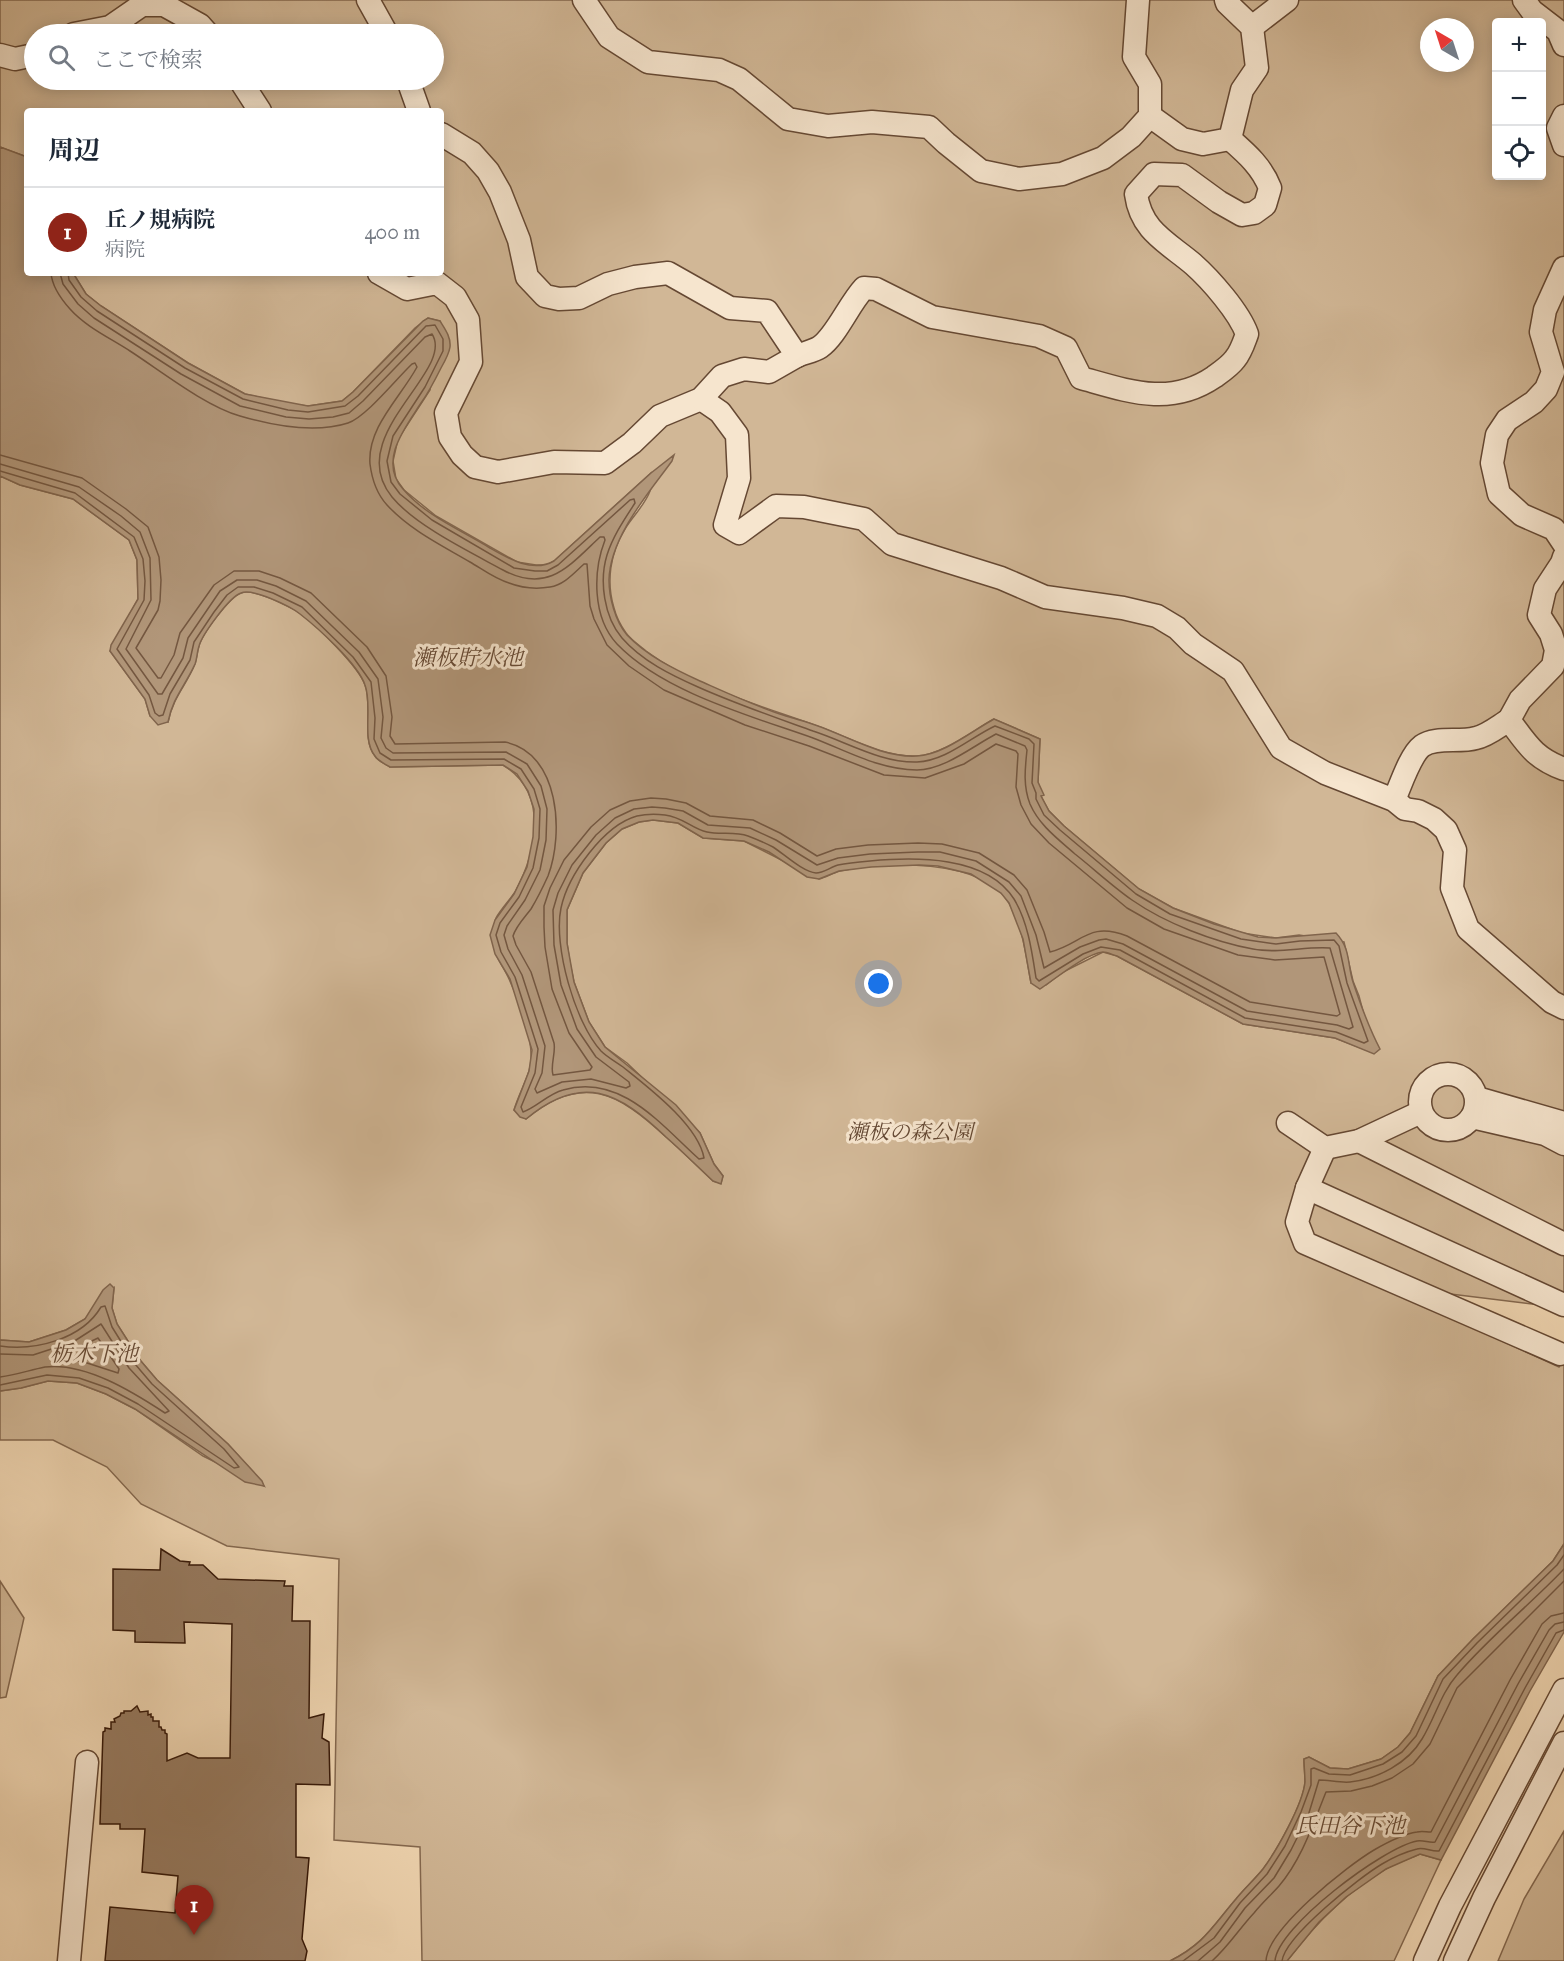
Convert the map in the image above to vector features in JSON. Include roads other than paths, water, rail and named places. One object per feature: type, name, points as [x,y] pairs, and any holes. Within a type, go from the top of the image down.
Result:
[{"type":"street","points":[[368,0],[381,24]]},
{"type":"street","points":[[584,0],[609,37],[648,62],[718,70],[739,79],[788,119],[828,126],[872,122],[929,126],[981,171],[1019,179],[1062,174],[1103,158],[1131,137],[1150,116],[1150,84],[1134,57],[1138,0]]},
{"type":"street","points":[[1226,0],[1252,27],[1257,68],[1242,90],[1230,139]]},
{"type":"street","points":[[1252,27],[1287,0]]},
{"type":"street","points":[[1524,0],[1532,11],[1558,31],[1564,45]]},
{"type":"street","points":[[114,24],[142,5],[164,5],[198,24]]},
{"type":"street","points":[[0,55],[15,59],[24,57]]},
{"type":"street","points":[[246,90],[258,108]]},
{"type":"street","points":[[412,90],[418,108]]},
{"type":"street","points":[[1150,116],[1182,138],[1203,144],[1230,139]]},
{"type":"street","points":[[1564,116],[1558,128],[1564,145]]},
{"type":"street","points":[[444,136],[472,153],[488,171],[500,192],[519,240],[527,276],[545,296],[559,299],[579,298],[609,284],[635,277],[668,273],[730,308],[767,311],[797,356]]},
{"type":"street","points":[[385,276],[406,289],[437,283],[455,297],[468,320],[471,362],[446,413],[450,438],[462,455],[475,467],[498,472],[554,462],[605,463],[632,443],[660,416],[701,399],[722,376],[744,369],[769,372],[797,356],[820,347],[835,330],[864,288],[876,289],[932,316],[1039,336],[1066,348],[1081,378],[1121,390],[1175,394],[1201,385],[1236,358],[1247,334],[1243,321],[1232,306],[1194,264],[1167,245],[1148,226],[1138,210],[1136,194],[1154,174],[1182,176],[1242,215],[1254,213],[1265,205],[1270,188],[1264,172],[1230,139]]},
{"type":"street","points":[[1564,268],[1545,309],[1540,332],[1553,372],[1546,389],[1534,402],[1507,420],[1497,435],[1492,463],[1499,494],[1522,514],[1554,529],[1564,544]]},
{"type":"street","points":[[701,399],[720,412],[737,435],[740,478],[725,525],[740,533],[776,506],[804,507],[864,519],[892,544],[1001,578],[1045,597],[1123,608],[1157,616],[1233,671],[1281,748],[1325,773],[1394,800],[1405,809],[1418,811],[1434,819],[1446,830],[1455,850],[1452,888],[1468,929],[1552,1002],[1564,1008]]},
{"type":"street","points":[[1394,800],[1412,760],[1421,747],[1437,740],[1456,742],[1479,738],[1509,720],[1520,700],[1553,666],[1556,650],[1551,634],[1539,615],[1545,589],[1564,557]]},
{"type":"street","points":[[1509,720],[1528,748],[1551,764],[1564,769]]},
{"type":"street","points":[[1450,1073],[1468,1081],[1474,1089],[1475,1108],[1467,1124],[1450,1131],[1432,1126],[1421,1112],[1420,1103],[1425,1086],[1440,1074],[1450,1073]]},
{"type":"street","points":[[1475,1108],[1564,1123]]},
{"type":"street","points":[[1475,1108],[1545,1134],[1564,1144]]},
{"type":"street","points":[[1288,1123],[1325,1148],[1359,1141],[1421,1112]]},
{"type":"street","points":[[1359,1141],[1564,1244]]},
{"type":"street","points":[[1325,1148],[1307,1188],[1297,1222],[1305,1243],[1560,1354]]},
{"type":"street","points":[[1307,1188],[1564,1305]]},
{"type":"street","points":[[1425,1961],[1450,1906],[1564,1690]]},
{"type":"street","points":[[1455,1961],[1484,1898],[1564,1743]]},
{"type":"street","points":[[69,1961],[87,1762]]},
{"type":"water","name":"瀬板貯水池","points":[[0,147],[24,156],[24,276],[75,276],[86,294],[101,306],[188,363],[245,394],[308,406],[342,401],[423,321],[428,318],[440,321],[449,336],[449,350],[432,386],[397,445],[393,456],[396,478],[412,499],[433,515],[513,560],[538,566],[554,561],[674,455],[623,532],[611,564],[609,587],[614,609],[619,623],[635,643],[671,667],[731,695],[892,754],[927,755],[957,742],[994,719],[1040,739],[1038,782],[1044,795],[1041,796],[1049,811],[1139,889],[1173,908],[1214,924],[1258,937],[1276,938],[1336,933],[1344,945],[1356,991],[1380,1049],[1374,1054],[1335,1038],[1243,1024],[1117,956],[1105,952],[1079,962],[1040,989],[1031,983],[1023,939],[1009,903],[1001,893],[971,874],[938,866],[919,865],[839,871],[819,879],[807,877],[769,852],[744,841],[703,838],[678,823],[653,820],[639,822],[622,829],[606,843],[583,873],[567,910],[567,943],[574,982],[589,1022],[605,1047],[676,1105],[700,1133],[714,1164],[723,1176],[721,1184],[713,1181],[649,1121],[616,1099],[583,1092],[546,1104],[526,1119],[520,1117],[514,1110],[529,1071],[532,1050],[510,979],[495,954],[490,935],[495,920],[514,894],[527,867],[533,837],[534,809],[528,791],[517,774],[503,765],[390,767],[380,761],[371,749],[369,741],[365,685],[354,667],[327,637],[300,614],[262,595],[247,592],[236,596],[210,625],[198,648],[195,664],[176,698],[168,722],[158,725],[150,716],[145,699],[110,651],[111,645],[138,599],[137,560],[129,540],[73,499],[20,485],[0,476]]},
{"type":"water","name":"栃木下池","points":[[110,1284],[114,1288],[112,1308],[117,1324],[140,1360],[157,1380],[228,1444],[264,1486],[245,1482],[135,1409],[106,1394],[77,1383],[48,1381],[0,1391],[0,1340],[29,1342],[66,1330],[85,1319],[103,1290]]},
{"type":"water","name":"氏田谷下池","points":[[1564,1544],[1564,1632],[1530,1691],[1441,1860],[1420,1854],[1386,1869],[1346,1897],[1319,1922],[1287,1961],[1170,1961],[1182,1955],[1207,1934],[1269,1861],[1300,1802],[1305,1782],[1304,1759],[1309,1757],[1330,1768],[1348,1769],[1381,1759],[1398,1747],[1410,1733],[1438,1676],[1553,1561]]},
{"type":"place","name":"丘ノ規病院","points":[[194,1935]]},
{"type":"park label","name":"瀬板の森公園","points":[[910,1132]]}]
